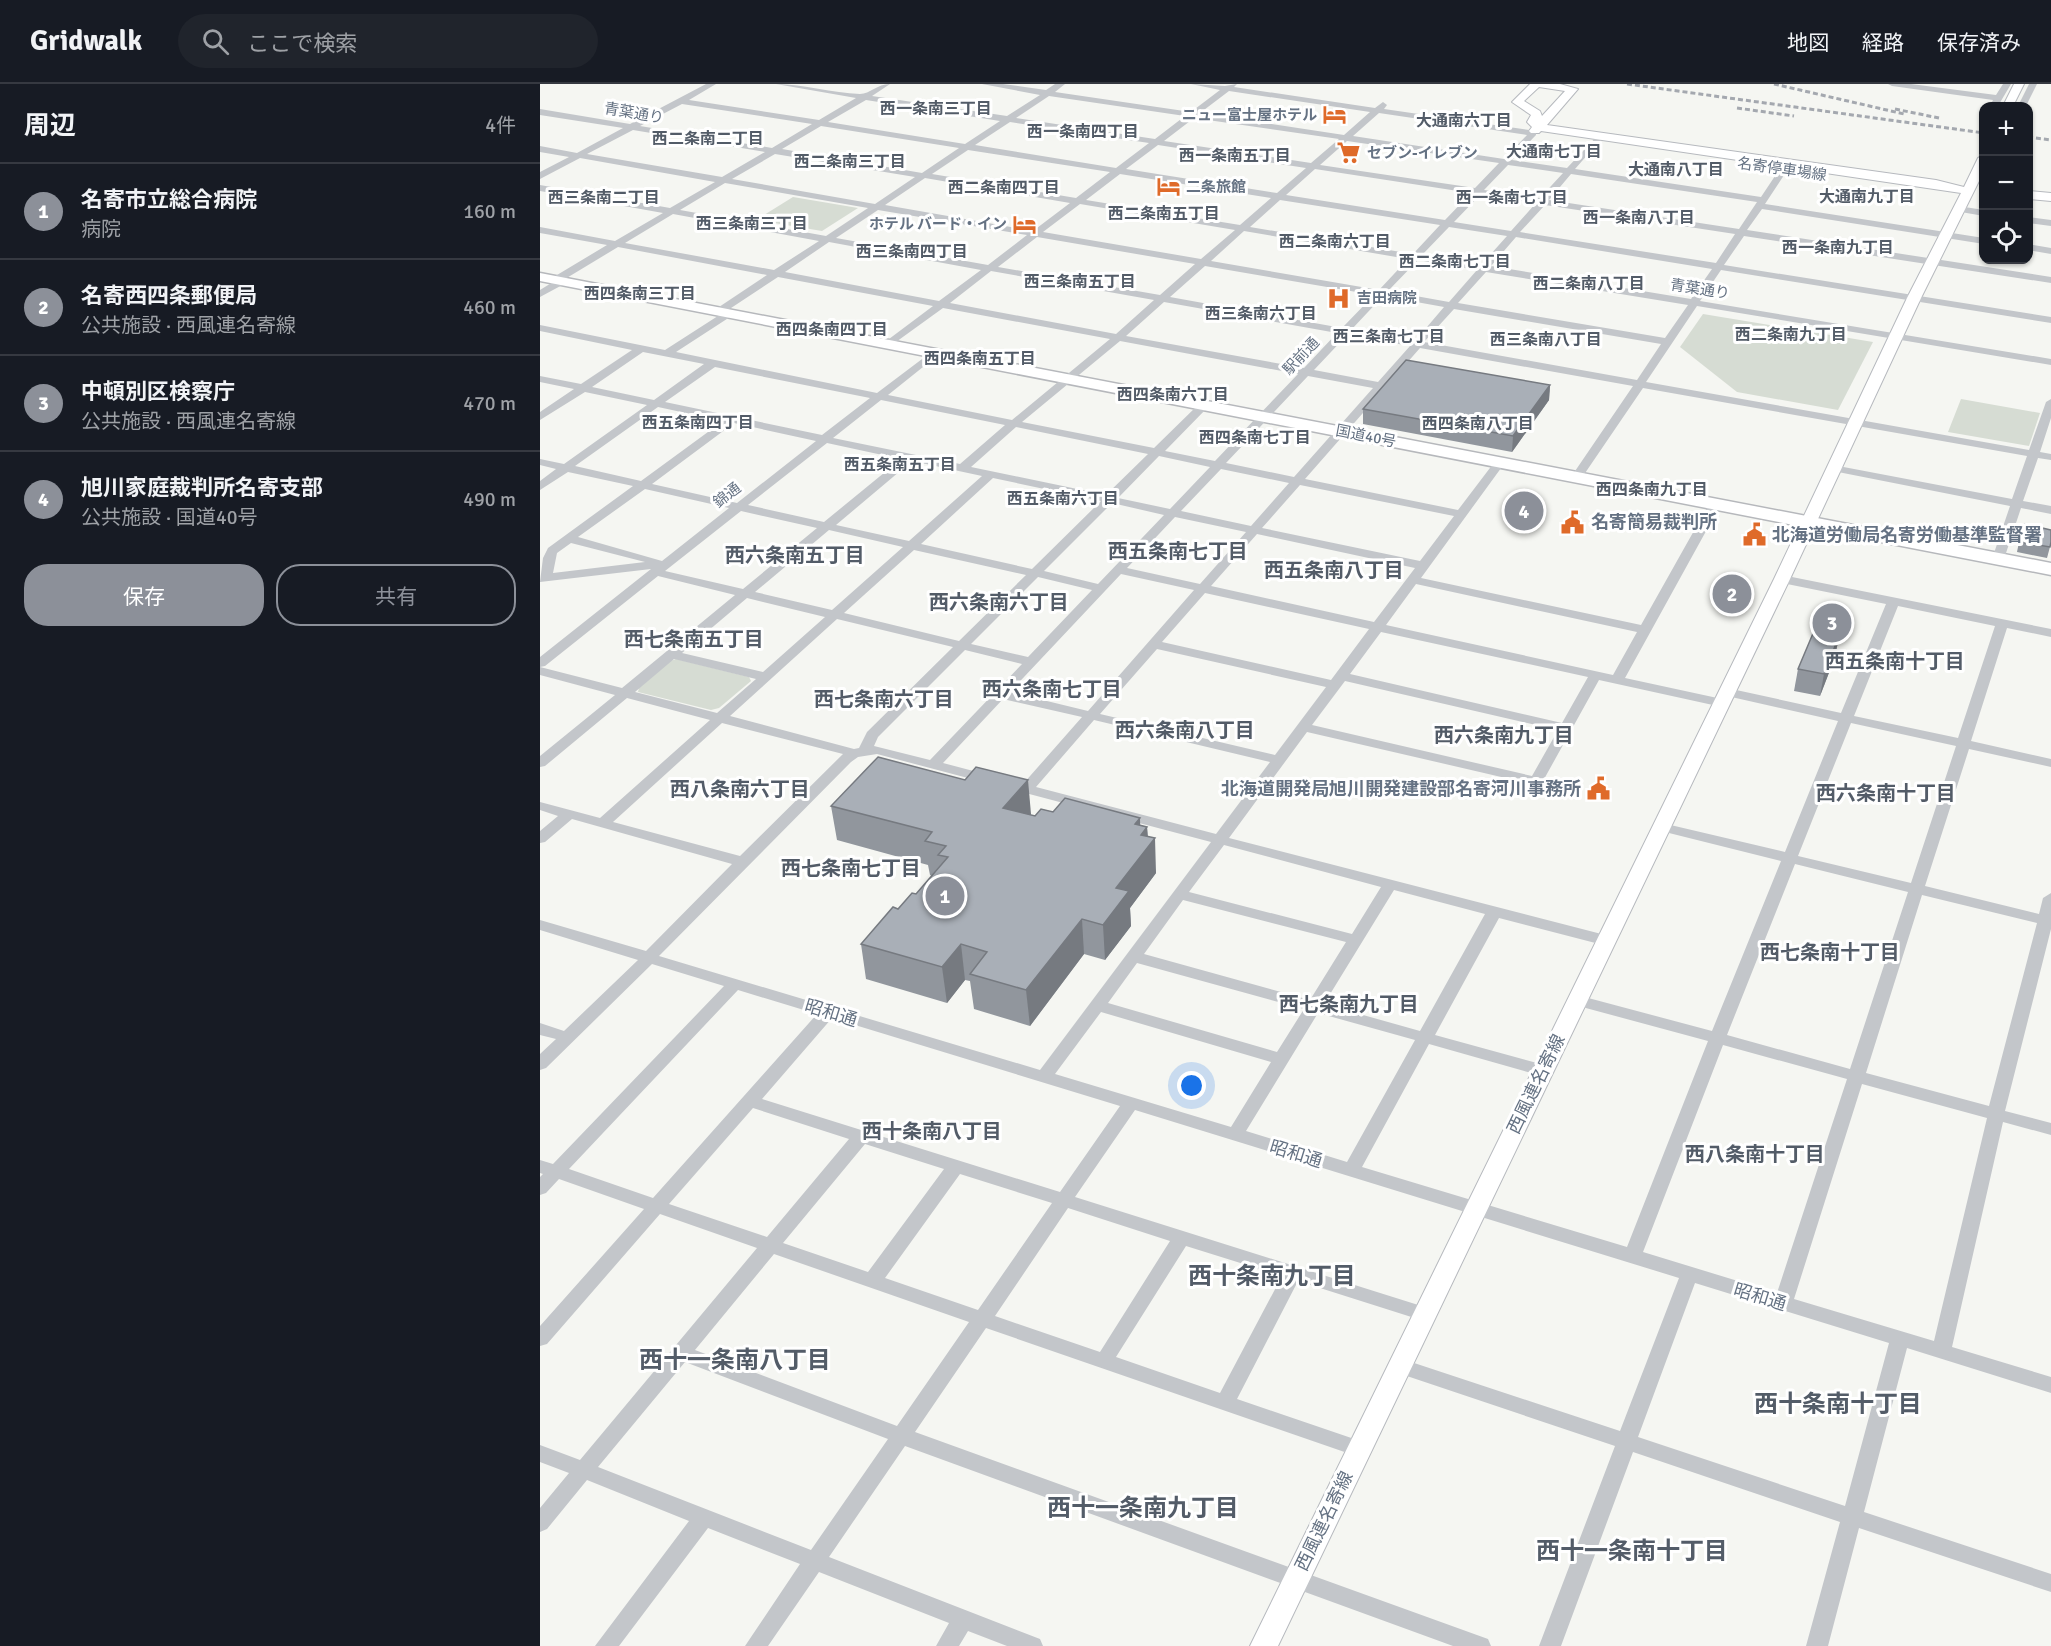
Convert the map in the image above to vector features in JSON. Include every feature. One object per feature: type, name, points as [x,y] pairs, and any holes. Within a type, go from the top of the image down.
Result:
[{"type":"highway","name":"国道40号","points":[[540,277],[2051,569]]},
{"type":"main road","points":[[1536,84],[1573,89],[1536,130],[1533,122],[1537,116],[1536,113],[1517,102],[1536,84]]},
{"type":"main road","points":[[2010,102],[2019,84]]},
{"type":"main road","name":"名寄停車場線","points":[[1536,130],[1786,166],[1933,191],[1979,192]]},
{"type":"main road","points":[[1809,522],[1914,298],[1979,167]]},
{"type":"main road","points":[[2033,195],[2051,197]]},
{"type":"main road","name":"西風連名寄線","points":[[1263,1646],[1809,522]]},
{"type":"street","points":[[540,176],[712,84]]},
{"type":"street","points":[[780,84],[2051,280]]},
{"type":"street","points":[[540,294],[616,244],[886,84]]},
{"type":"street","points":[[986,84],[1569,171],[1979,240]]},
{"type":"street","points":[[668,353],[776,274],[1061,84]]},
{"type":"street","points":[[1196,84],[1232,86],[1536,130]]},
{"type":"street","points":[[1892,84],[1999,98]]},
{"type":"street","points":[[1996,102],[2007,84]]},
{"type":"street","points":[[2024,102],[2033,84]]},
{"type":"street","points":[[889,344],[1232,86]]},
{"type":"street","points":[[681,101],[2051,320]]},
{"type":"street","points":[[962,469],[1057,386],[1070,379],[1380,107]]},
{"type":"street","name":"青葉通り","points":[[540,112],[2051,362]]},
{"type":"street","name":"駅前通","points":[[934,764],[1536,130]]},
{"type":"street","points":[[1027,788],[1598,139]]},
{"type":"street","points":[[540,149],[1667,342]]},
{"type":"street","points":[[1577,477],[1786,166]]},
{"type":"street","points":[[540,188],[2051,457]]},
{"type":"street","points":[[1958,209],[1979,212]]},
{"type":"street","points":[[2033,221],[2051,223]]},
{"type":"street","points":[[540,230],[1381,386]]},
{"type":"street","points":[[2033,248],[2051,251]]},
{"type":"street","points":[[540,328],[1462,514]]},
{"type":"street","points":[[540,417],[642,348]]},
{"type":"street","name":"錦通","points":[[540,663],[934,353]]},
{"type":"street","points":[[540,486],[714,363]]},
{"type":"street","points":[[540,379],[1424,566]]},
{"type":"street","points":[[1998,559],[2051,402]]},
{"type":"street","points":[[540,1064],[743,862],[860,751],[872,735],[1204,405]]},
{"type":"street","points":[[660,568],[543,578],[552,551],[732,420]]},
{"type":"street","points":[[540,763],[909,458]]},
{"type":"street","points":[[540,462],[1101,588]]},
{"type":"street","points":[[1044,1077],[1500,462]]},
{"type":"street","points":[[1833,468],[2051,510]]},
{"type":"street","points":[[603,823],[990,475]]},
{"type":"street","points":[[1617,680],[1715,504]]},
{"type":"street","points":[[570,539],[745,593],[1031,662]]},
{"type":"street","points":[[1119,570],[1595,676],[1847,718],[2051,763]]},
{"type":"street","points":[[1782,579],[2051,633]]},
{"type":"street","points":[[1413,580],[1646,630]]},
{"type":"street","points":[[1632,1257],[1893,602]]},
{"type":"street","points":[[1783,1304],[2002,624]]},
{"type":"street","points":[[1154,644],[1565,728]]},
{"type":"street","points":[[671,654],[766,677]]},
{"type":"street","points":[[540,671],[720,718],[860,751],[877,750],[934,764],[1606,941]]},
{"type":"street","points":[[1303,727],[1536,781],[1595,676]]},
{"type":"street","points":[[1000,694],[1278,760]]},
{"type":"street","points":[[540,806],[743,862]]},
{"type":"street","points":[[540,839],[569,814]]},
{"type":"street","points":[[1662,828],[2048,921]]},
{"type":"street","points":[[1235,1134],[1391,883]]},
{"type":"street","points":[[1178,894],[1357,940]]},
{"type":"street","points":[[1941,1352],[1996,1114],[2048,921],[2051,898]]},
{"type":"street","points":[[1351,1171],[1495,910]]},
{"type":"street","name":"昭和通","points":[[540,925],[1235,1134],[1475,1210],[2051,1385]]},
{"type":"street","points":[[1132,956],[1542,1070]]},
{"type":"street","points":[[540,1188],[548,1169],[735,984]]},
{"type":"street","points":[[1577,1000],[2051,1129]]},
{"type":"street","points":[[1096,1005],[1281,1059]]},
{"type":"street","points":[[540,1339],[828,1012]]},
{"type":"street","points":[[540,1029],[567,1038]]},
{"type":"street","points":[[750,1101],[1424,1314]]},
{"type":"street","points":[[756,1646],[1131,1103]]},
{"type":"street","points":[[540,1523],[768,1245],[861,1136]]},
{"type":"street","points":[[872,1281],[956,1166]]},
{"type":"street","points":[[548,1169],[1359,1449]]},
{"type":"street","points":[[1104,1361],[1182,1237]]},
{"type":"street","points":[[1225,1403],[1293,1273]]},
{"type":"street","points":[[1550,1646],[1689,1275]]},
{"type":"street","points":[[1817,1646],[1900,1340]]},
{"type":"street","points":[[680,1352],[902,1436],[1480,1646]]},
{"type":"street","points":[[1399,1366],[2051,1583]]},
{"type":"street","points":[[540,1453],[1032,1646]]},
{"type":"street","points":[[606,1646],[703,1518]]},
{"type":"street","points":[[947,1646],[963,1619]]},
{"type":"shaded area","points":[[793,197],[858,208],[822,231],[756,220]]},
{"type":"shaded area","points":[[1703,314],[1873,342],[1838,410],[1737,392],[1680,347]]},
{"type":"shaded area","points":[[1961,399],[2040,413],[2029,446],[1948,432]]},
{"type":"shaded area","points":[[676,659],[749,677],[751,681],[719,708],[711,710],[638,692],[639,688],[670,661]]},
{"type":"building","points":[[1406,360],[1550,385],[1513,436],[1363,409]]},
{"type":"building","points":[[2025,524],[2051,530],[2050,547],[2019,542]]},
{"type":"building","points":[[1814,631],[1839,636],[1824,674],[1798,669]]},
{"type":"building","points":[[878,757],[965,780],[976,767],[1028,780],[1003,808],[1035,816],[1041,809],[1053,812],[1065,798],[1140,818],[1135,824],[1147,827],[1141,835],[1155,838],[1116,888],[1129,891],[1103,925],[1082,919],[1026,990],[970,974],[987,952],[961,944],[942,967],[861,944],[893,907],[898,909],[912,893],[916,894],[948,857],[938,855],[946,846],[925,841],[932,832],[831,806]]},
{"type":"railway","points":[[1627,84],[1979,132]]},
{"type":"railway","points":[[1774,84],[1904,114]]},
{"type":"railway","points":[[1737,108],[1794,116]]},
{"type":"railway","points":[[1895,109],[1939,118]]},
{"type":"railway","points":[[2033,138],[2051,140]]},
{"type":"place","name":"ニュー富士屋ホテル","points":[[1335,115]]},
{"type":"place","name":"セブン-イレブン","points":[[1349,153]]},
{"type":"place","name":"二条旅館","points":[[1168,187]]},
{"type":"place","name":"ホテル バード・イン","points":[[1025,224]]},
{"type":"place","name":"吉田病院","points":[[1339,298]]},
{"type":"place","name":"旭川家庭裁判所名寄支部","points":[[1524,511]]},
{"type":"place","name":"名寄簡易裁判所","points":[[1573,522]]},
{"type":"place","name":"北海道労働局名寄労働基準監督署","points":[[1754,535]]},
{"type":"place","name":"名寄西四条郵便局","points":[[1732,594]]},
{"type":"place","name":"中頓別区検察庁","points":[[1832,623]]},
{"type":"place","name":"北海道開発局旭川開発建設部名寄河川事務所","points":[[1599,789]]},
{"type":"place","name":"名寄市立総合病院","points":[[945,896]]},
{"type":"district","name":"西一条南三丁目","points":[[936,109]]},
{"type":"district","name":"大通南六丁目","points":[[1464,121]]},
{"type":"district","name":"西一条南四丁目","points":[[1083,132]]},
{"type":"district","name":"西二条南二丁目","points":[[708,139]]},
{"type":"district","name":"大通南七丁目","points":[[1554,152]]},
{"type":"district","name":"西一条南五丁目","points":[[1235,156]]},
{"type":"district","name":"西二条南三丁目","points":[[850,162]]},
{"type":"district","name":"大通南八丁目","points":[[1676,170]]},
{"type":"district","name":"西二条南四丁目","points":[[1004,188]]},
{"type":"district","name":"大通南九丁目","points":[[1867,197]]},
{"type":"district","name":"西三条南二丁目","points":[[604,198]]},
{"type":"district","name":"西一条南七丁目","points":[[1512,198]]},
{"type":"district","name":"西二条南五丁目","points":[[1164,214]]},
{"type":"district","name":"西一条南八丁目","points":[[1639,218]]},
{"type":"district","name":"西三条南三丁目","points":[[752,224]]},
{"type":"district","name":"西二条南六丁目","points":[[1335,242]]},
{"type":"district","name":"西一条南九丁目","points":[[1838,248]]},
{"type":"district","name":"西三条南四丁目","points":[[912,252]]},
{"type":"district","name":"西二条南七丁目","points":[[1455,262]]},
{"type":"district","name":"西三条南五丁目","points":[[1080,282]]},
{"type":"district","name":"西二条南八丁目","points":[[1589,284]]},
{"type":"district","name":"西四条南三丁目","points":[[640,294]]},
{"type":"district","name":"西三条南六丁目","points":[[1261,314]]},
{"type":"district","name":"西四条南四丁目","points":[[832,330]]},
{"type":"district","name":"西二条南九丁目","points":[[1791,335]]},
{"type":"district","name":"西三条南七丁目","points":[[1389,337]]},
{"type":"district","name":"西三条南八丁目","points":[[1546,340]]},
{"type":"district","name":"西四条南五丁目","points":[[980,359]]},
{"type":"district","name":"西四条南六丁目","points":[[1173,395]]},
{"type":"district","name":"西五条南四丁目","points":[[698,423]]},
{"type":"district","name":"西四条南八丁目","points":[[1478,424]]},
{"type":"district","name":"西四条南七丁目","points":[[1255,438]]},
{"type":"district","name":"西五条南五丁目","points":[[900,465]]},
{"type":"district","name":"西四条南九丁目","points":[[1652,490]]},
{"type":"district","name":"西五条南六丁目","points":[[1063,499]]},
{"type":"district","name":"西五条南七丁目","points":[[1178,551]]},
{"type":"district","name":"西六条南五丁目","points":[[795,555]]},
{"type":"district","name":"西五条南八丁目","points":[[1334,570]]},
{"type":"district","name":"西六条南六丁目","points":[[999,602]]},
{"type":"district","name":"西七条南五丁目","points":[[694,639]]},
{"type":"district","name":"西五条南十丁目","points":[[1895,661]]},
{"type":"district","name":"西六条南七丁目","points":[[1052,689]]},
{"type":"district","name":"西七条南六丁目","points":[[884,699]]},
{"type":"district","name":"西六条南八丁目","points":[[1185,730]]},
{"type":"district","name":"西六条南九丁目","points":[[1504,735]]},
{"type":"district","name":"西八条南六丁目","points":[[740,789]]},
{"type":"district","name":"西六条南十丁目","points":[[1886,793]]},
{"type":"district","name":"西七条南七丁目","points":[[851,868]]},
{"type":"district","name":"西七条南十丁目","points":[[1830,952]]},
{"type":"district","name":"西七条南九丁目","points":[[1349,1004]]},
{"type":"district","name":"西十条南八丁目","points":[[932,1131]]},
{"type":"district","name":"西八条南十丁目","points":[[1755,1154]]},
{"type":"district","name":"西十条南九丁目","points":[[1272,1276]]},
{"type":"district","name":"西十一条南八丁目","points":[[735,1360]]},
{"type":"district","name":"西十条南十丁目","points":[[1838,1404]]},
{"type":"district","name":"西十一条南九丁目","points":[[1143,1508]]},
{"type":"district","name":"西十一条南十丁目","points":[[1632,1551]]}]
